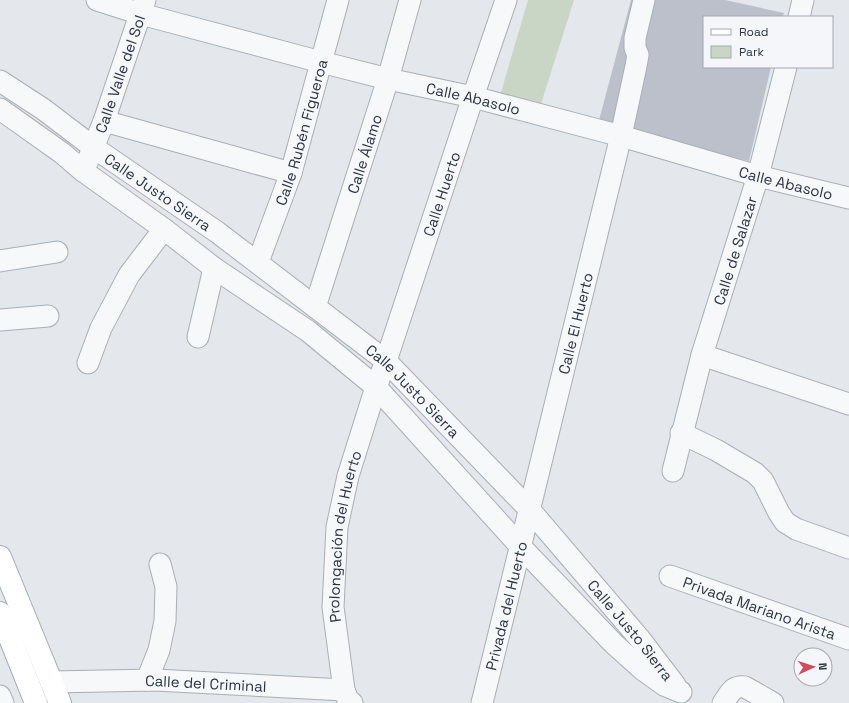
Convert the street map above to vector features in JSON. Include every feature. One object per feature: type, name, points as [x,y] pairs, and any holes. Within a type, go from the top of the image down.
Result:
[{"type":"main road","points":[[0,557],[60,703]]},
{"type":"main road","points":[[2,621],[36,703]]},
{"type":"street","name":"Calle Abasolo","points":[[97,0],[143,7],[321,62],[388,79],[473,97],[621,136],[758,176],[849,198]]},
{"type":"street","name":"Calle Rubén Figueroa","points":[[258,262],[291,173],[338,0]]},
{"type":"street","name":"Calle Álamo","points":[[315,307],[388,79],[410,0]]},
{"type":"street","name":"Calle Huerto","points":[[376,387],[386,361],[506,0]]},
{"type":"street","name":"Calle El Huerto","points":[[529,509],[621,136],[638,55],[635,48],[635,38],[644,0]]},
{"type":"street","points":[[799,16],[804,0]]},
{"type":"street","name":"Calle Valle del Sol","points":[[93,147],[104,121],[143,7]]},
{"type":"street","name":"Calle de Salazar","points":[[673,471],[681,433],[702,355],[758,176],[786,68]]},
{"type":"street","name":"Calle Justo Sierra","points":[[0,81],[43,109],[93,147],[217,232],[386,361],[529,509],[640,639],[685,697]]},
{"type":"street","name":"Calle Justo Sierra","points":[[0,109],[62,153],[83,171],[214,268],[308,331],[376,387],[521,547],[614,644],[643,670],[685,697]]},
{"type":"street","points":[[104,121],[291,173]]},
{"type":"street","name":"Calle Justo Sierra","points":[[83,171],[93,147]]},
{"type":"street","points":[[88,363],[101,328],[129,275],[164,230]]},
{"type":"street","points":[[0,261],[57,252]]},
{"type":"street","points":[[198,336],[214,268]]},
{"type":"street","points":[[0,320],[48,316]]},
{"type":"street","points":[[702,355],[849,404]]},
{"type":"street","name":"Prolongación del Huerto","points":[[348,696],[333,607],[337,527],[348,476],[376,387]]},
{"type":"street","points":[[681,433],[716,450],[755,473],[763,481],[785,522],[796,529],[849,548]]},
{"type":"street","name":"Privada del Huerto","points":[[482,703],[529,509]]},
{"type":"street","points":[[147,680],[159,650],[165,621],[166,587],[160,564]]},
{"type":"street","name":"Privada Mariano Arista","points":[[670,576],[849,639]]},
{"type":"street","name":"Calle del Criminal","points":[[51,682],[147,680],[348,696]]},
{"type":"street","points":[[723,703],[734,688],[740,686],[745,687],[774,703]]},
{"type":"street","points":[[0,696],[3,703]]},
{"type":"green space","points":[[528,0],[574,0],[540,107],[499,99]]},
{"type":"building","points":[[631,0],[725,0],[784,13],[783,16],[703,16],[703,68],[771,68],[749,161],[598,124]]}]
